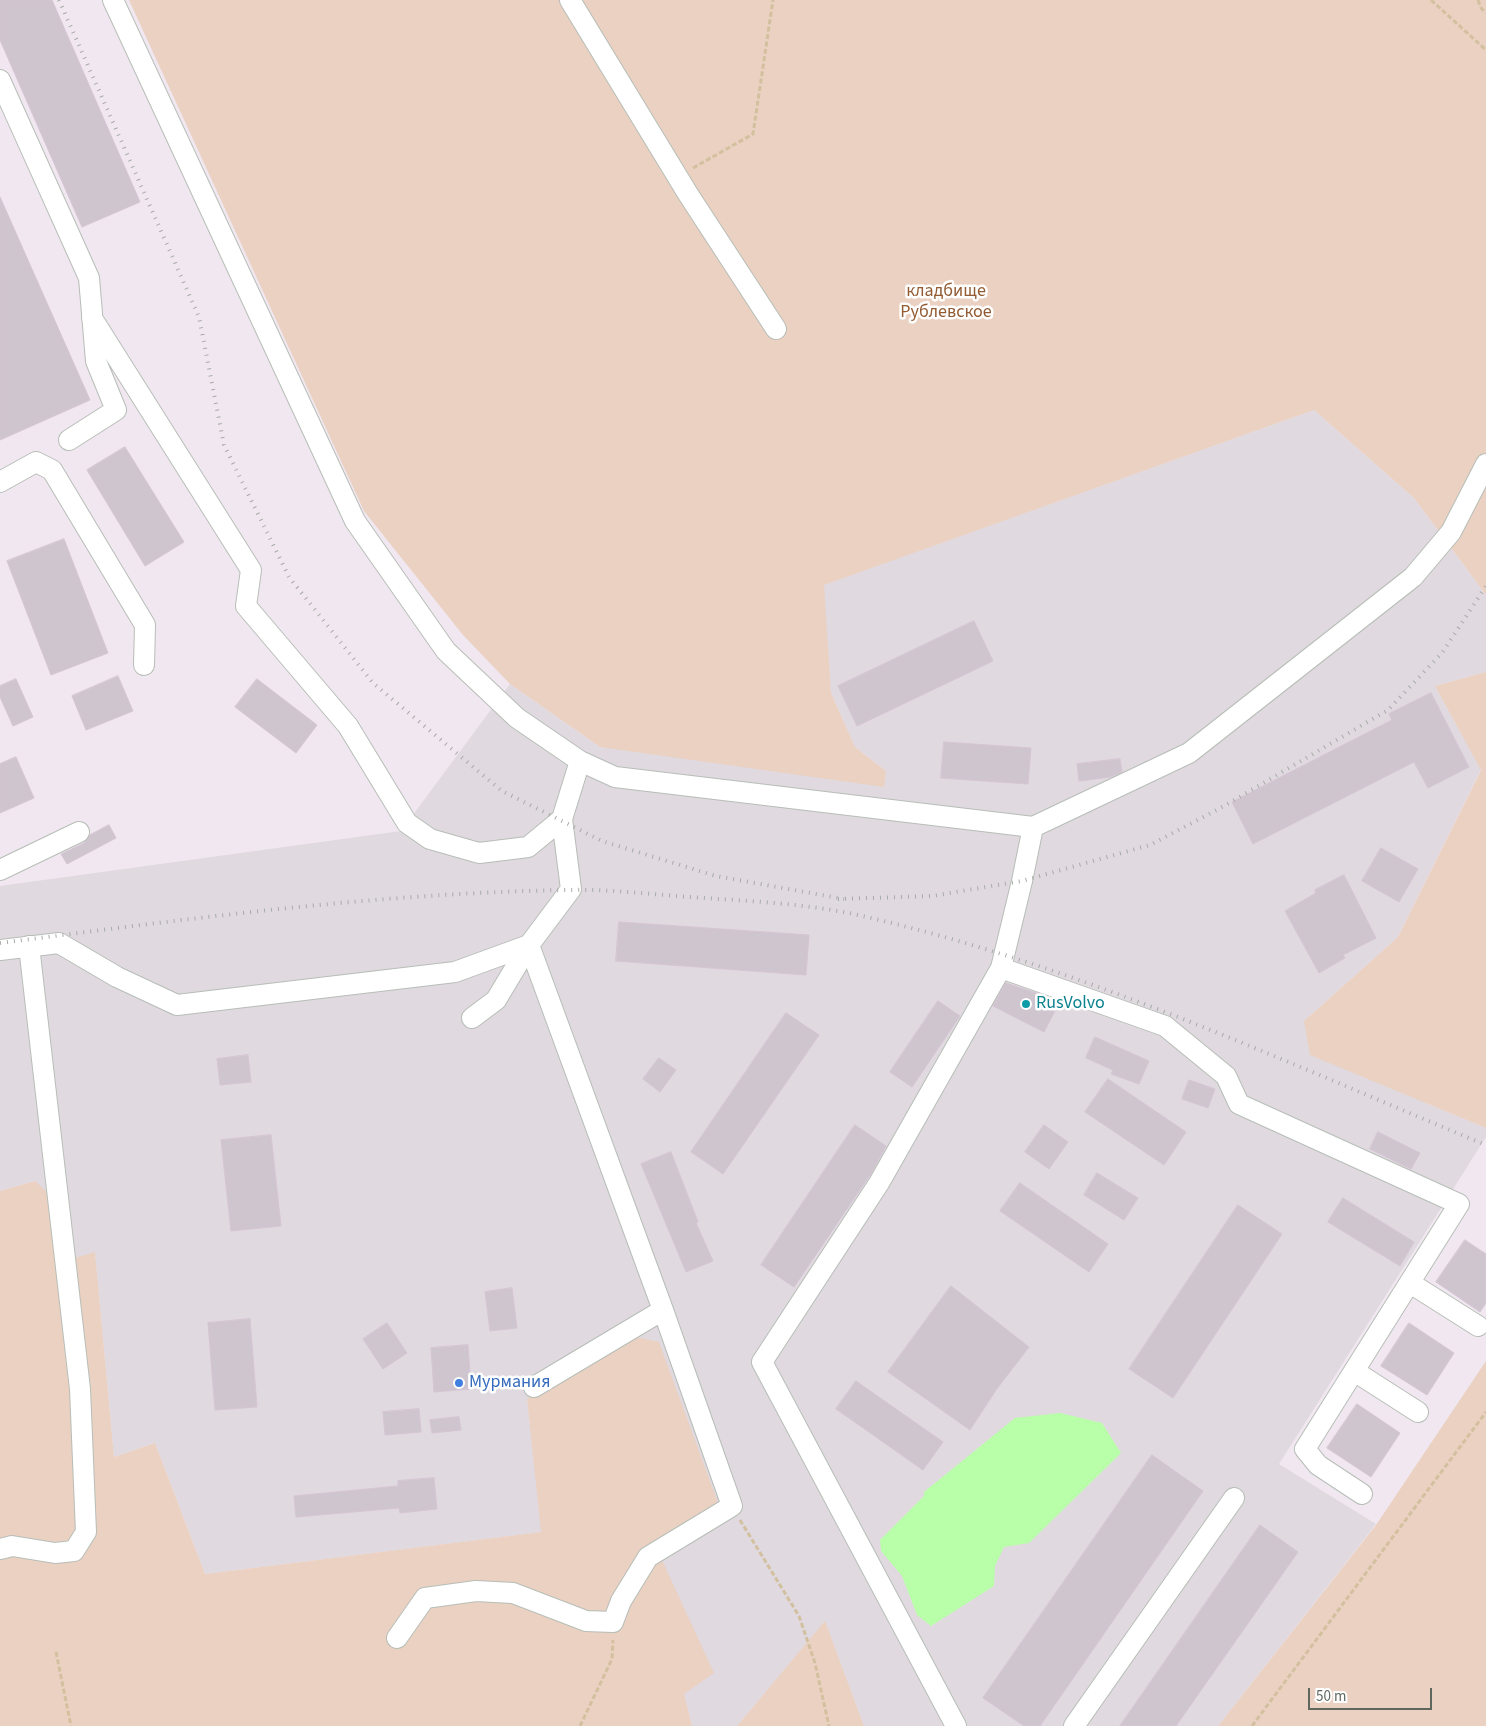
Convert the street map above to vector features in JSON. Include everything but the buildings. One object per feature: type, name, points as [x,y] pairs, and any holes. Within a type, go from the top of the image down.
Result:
[{"type":"lane","points":[[113,0],[355,521],[446,651],[517,718],[580,762],[615,777],[1033,827],[1189,753],[1413,577],[1451,532],[1486,464]]},
{"type":"lane","points":[[570,0],[678,178],[776,329]]},
{"type":"lane","points":[[0,80],[89,278],[96,361],[116,410],[70,440]]},
{"type":"lane","points":[[92,318],[251,570],[246,606],[348,726],[407,823],[430,839],[480,852],[528,847],[562,819]]},
{"type":"lane","points":[[0,482],[36,462],[52,470],[146,625],[144,665]]},
{"type":"lane","points":[[472,1018],[496,1000],[529,945],[571,890],[562,819],[580,762]]},
{"type":"lane","points":[[956,1726],[762,1362],[879,1183],[1001,968],[1033,827]]},
{"type":"lane","points":[[0,870],[79,832]]},
{"type":"lane","points":[[0,950],[59,943],[117,977],[177,1004],[455,972],[529,945]]},
{"type":"lane","points":[[397,1638],[424,1598],[476,1591],[513,1593],[586,1621],[613,1622],[621,1601],[648,1558],[732,1506],[664,1310],[529,945]]},
{"type":"lane","points":[[0,1549],[12,1546],[54,1553],[74,1551],[86,1532],[80,1389],[29,946]]},
{"type":"lane","points":[[1001,968],[1165,1026],[1226,1076],[1239,1104],[1459,1204],[1305,1448],[1318,1465],[1362,1494]]},
{"type":"lane","points":[[1410,1282],[1478,1326]]},
{"type":"lane","points":[[534,1387],[664,1310]]},
{"type":"lane","points":[[1354,1371],[1418,1412]]},
{"type":"lane","points":[[1074,1726],[1234,1498]]},
{"type":"path","points":[[678,178],[752,134],[773,0]]},
{"type":"path","points":[[1431,0],[1486,50]]},
{"type":"path","points":[[1478,0],[1481,8],[1486,13]]},
{"type":"path","points":[[1252,1726],[1486,1412]]},
{"type":"path","points":[[732,1506],[799,1616],[815,1663],[829,1726]]},
{"type":"path","points":[[580,1726],[612,1658],[613,1622]]},
{"type":"path","points":[[56,1652],[71,1726]]},
{"type":"shaded area","points":[[1314,410],[1414,498],[1486,595],[1486,672],[1435,686],[1481,769],[1398,937],[1304,1021],[1426,1103],[1486,1128],[1486,1137],[1279,1464],[1376,1524],[1218,1726],[864,1726],[825,1622],[737,1726],[692,1726],[683,1694],[527,1399],[542,1532],[205,1574],[155,1443],[114,1457],[95,1253],[58,1263],[35,1181],[0,1191],[0,886],[401,831],[510,684],[600,747],[886,771],[855,747],[831,693],[823,585]]},
{"type":"shaded area","points":[[1060,1413],[1102,1423],[1121,1453],[1029,1543],[1004,1547],[995,1566],[994,1586],[931,1626],[917,1615],[902,1576],[881,1551],[880,1540],[924,1496],[924,1492],[1015,1418]]},
{"type":"green space","name":"кладбище Рублевское","points":[[129,0],[1486,0],[1486,595],[1414,498],[1314,410],[824,585],[831,693],[855,747],[886,771],[884,787],[600,747],[510,684],[463,635],[364,511]]},
{"type":"green space","points":[[1486,672],[1486,1128],[1310,1055],[1304,1021],[1398,937],[1481,770],[1435,686]]},
{"type":"green space","points":[[35,1181],[46,1191],[58,1263],[95,1252],[114,1457],[155,1443],[205,1574],[541,1532],[527,1399],[636,1337],[659,1342],[718,1503],[655,1545],[714,1673],[684,1694],[692,1726],[0,1726],[0,1191]]},
{"type":"green space","points":[[1486,1361],[1486,1726],[1218,1726],[1376,1525]]},
{"type":"green space","points":[[825,1621],[864,1726],[737,1726]]},
{"type":"railway","points":[[59,0],[199,317],[224,445],[289,577],[373,683],[502,791],[602,841],[716,876],[844,899]]},
{"type":"railway","points":[[838,899],[932,896],[1022,881],[1150,845],[1224,806],[1388,710],[1442,653],[1486,586]]},
{"type":"railway","points":[[0,943],[283,909],[425,896],[496,892],[613,891],[816,908],[858,915],[939,935],[1098,987],[1176,1016],[1486,1145]]},
{"type":"place","name":"RusVolvo","points":[[1026,1004]]},
{"type":"place","name":"Мурмания","points":[[459,1383]]}]
